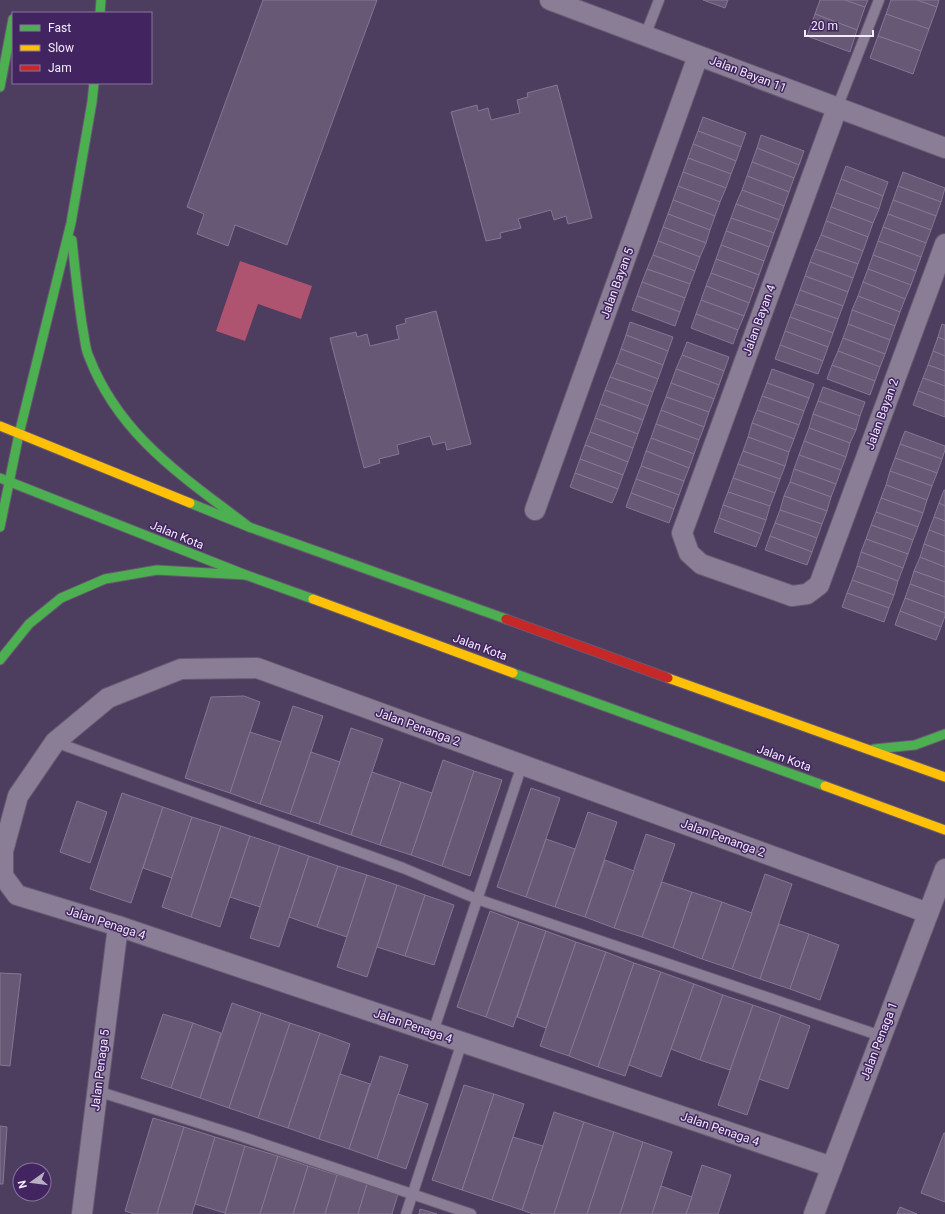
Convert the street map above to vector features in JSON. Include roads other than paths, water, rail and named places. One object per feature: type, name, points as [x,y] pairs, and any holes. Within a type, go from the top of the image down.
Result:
[{"type":"main road","points":[[100,12],[101,0]]},
{"type":"main road","points":[[0,87],[12,23]]},
{"type":"main road","points":[[0,527],[19,434],[71,223],[94,84]]},
{"type":"main road","points":[[71,223],[78,300],[88,356],[108,396],[133,431],[168,464],[249,527]]},
{"type":"main road","points":[[0,426],[249,527],[945,777]]},
{"type":"main road","name":"Jalan Kota","points":[[0,478],[246,575],[945,830]]},
{"type":"main road","points":[[0,660],[28,624],[60,598],[105,579],[157,570],[246,575]]},
{"type":"main road","points":[[867,749],[915,745],[945,734]]},
{"type":"street","name":"Jalan Bayan 11","points":[[550,0],[945,148]]},
{"type":"street","name":"Jalan Bayan 5","points":[[535,510],[698,56]]},
{"type":"street","name":"Jalan Bayan 4","points":[[819,585],[807,594],[792,596],[701,564],[689,553],[682,533],[837,108]]},
{"type":"street","name":"Jalan Bayan 2","points":[[819,585],[945,244]]},
{"type":"street","name":"Jalan Penanga 2","points":[[3,876],[3,851],[18,796],[55,742],[108,698],[181,669],[257,668],[928,913]]},
{"type":"street","name":"Jalan Penaga 1","points":[[814,1214],[945,869]]},
{"type":"street","name":"Jalan Penaga 4","points":[[3,876],[17,896],[118,926],[832,1167]]},
{"type":"street","name":"Jalan Penaga 5","points":[[82,1214],[118,926]]},
{"type":"lane","points":[[645,36],[659,0]]},
{"type":"lane","points":[[837,108],[879,0]]},
{"type":"lane","points":[[55,742],[403,868],[477,899],[881,1036]]},
{"type":"lane","points":[[433,1032],[522,765]]},
{"type":"lane","points":[[406,1214],[462,1042]]},
{"type":"lane","points":[[97,1091],[243,1137],[471,1214]]}]
